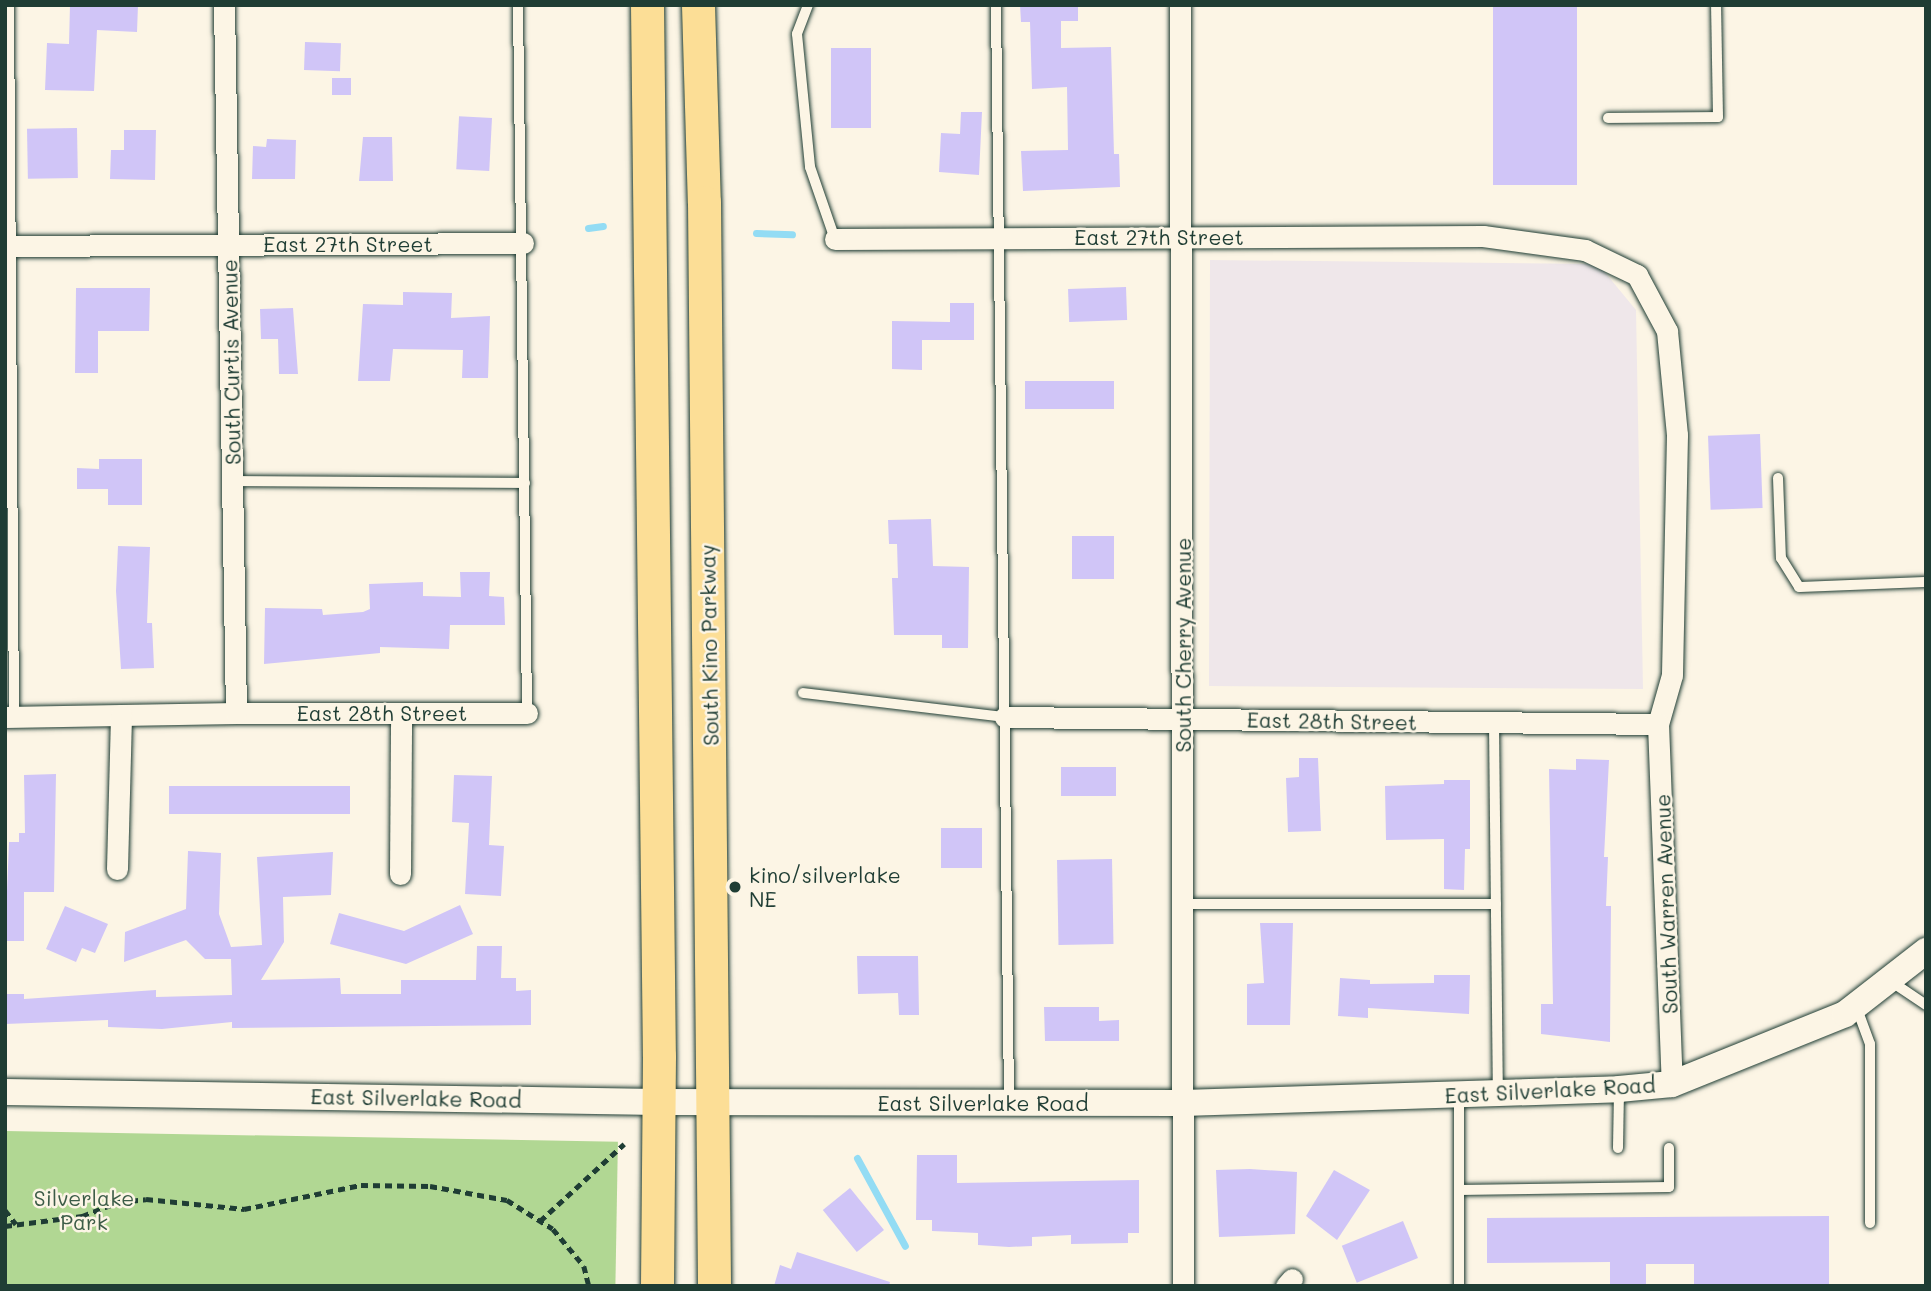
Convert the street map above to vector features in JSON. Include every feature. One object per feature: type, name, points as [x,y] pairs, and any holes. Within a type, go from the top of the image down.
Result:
[{"type":"main road","points":[[647,5],[658,1102],[657,1286]]},
{"type":"main road","name":"South Kino Parkway","points":[[698,5],[704,202],[714,1286]]},
{"type":"street","name":"South Curtis Avenue","points":[[224,5],[230,245],[233,713]]},
{"type":"street","name":"South Cherry Avenue","points":[[1180,5],[1183,1286]]},
{"type":"street","name":"East 27th Street","points":[[835,239],[1483,236],[1585,250],[1637,275],[1667,331],[1677,435],[1672,675],[1658,724]]},
{"type":"street","name":"East 27th Street","points":[[8,246],[523,243]]},
{"type":"street","name":"East 28th Street","points":[[10,717],[233,713],[527,713]]},
{"type":"street","points":[[400,874],[401,713]]},
{"type":"street","points":[[117,869],[121,715]]},
{"type":"street","name":"East 28th Street","points":[[1005,717],[1658,724]]},
{"type":"street","name":"South Warren Avenue","points":[[1658,724],[1672,1084]]},
{"type":"street","name":"East Silverlake Road","points":[[5,1092],[713,1103],[1183,1104],[1619,1089],[1672,1084],[1856,1006],[1926,951]]},
{"type":"lane","points":[[9,5],[10,717]]},
{"type":"lane","points":[[518,5],[527,713]]},
{"type":"lane","points":[[808,5],[797,34],[810,167],[835,239]]},
{"type":"lane","points":[[996,5],[1009,1103]]},
{"type":"lane","points":[[1608,118],[1718,117],[1716,5]]},
{"type":"lane","points":[[1779,478],[1781,558],[1799,587],[1926,582]]},
{"type":"lane","points":[[233,481],[525,482]]},
{"type":"lane","points":[[803,693],[1005,717]]},
{"type":"lane","points":[[1494,723],[1498,1093]]},
{"type":"lane","points":[[1183,904],[1496,904]]},
{"type":"lane","points":[[1889,980],[1926,1005]]},
{"type":"lane","points":[[1856,1006],[1870,1044],[1870,1223]]},
{"type":"lane","points":[[1618,1148],[1619,1089]]},
{"type":"lane","points":[[1458,1095],[1459,1286]]},
{"type":"lane","points":[[1459,1190],[1669,1187],[1669,1148]]},
{"type":"path","points":[[540,1221],[624,1144]]},
{"type":"path","points":[[5,1226],[82,1216],[119,1202],[146,1199],[196,1206],[262,1208],[361,1185],[430,1186],[507,1200],[540,1221],[584,1266],[589,1286]]},
{"type":"path","points":[[5,1210],[16,1224]]},
{"type":"shaded area","points":[[1210,260],[1598,264],[1636,310],[1643,689],[1209,686]]},
{"type":"green space","name":"Silverlake Park","points":[[5,1131],[618,1142],[615,1286],[5,1286]]},
{"type":"building","points":[[70,5],[138,5],[137,32],[97,30],[94,91],[45,90],[47,43],[69,44]]},
{"type":"building","points":[[1020,5],[1078,5],[1078,21],[1061,21],[1061,48],[1111,47],[1114,154],[1119,154],[1120,187],[1023,191],[1021,151],[1068,150],[1067,87],[1032,89],[1030,22],[1021,22]]},
{"type":"building","points":[[1493,5],[1577,5],[1577,185],[1493,185]]},
{"type":"building","points":[[305,42],[341,43],[340,71],[304,70]]},
{"type":"building","points":[[831,48],[871,48],[871,128],[831,128]]},
{"type":"building","points":[[332,78],[351,78],[351,95],[332,95]]},
{"type":"building","points":[[961,112],[982,112],[979,175],[939,172],[941,133],[960,134]]},
{"type":"building","points":[[459,116],[492,118],[489,171],[456,169]]},
{"type":"building","points":[[77,128],[78,178],[28,179],[27,129]]},
{"type":"building","points":[[124,130],[156,130],[155,180],[110,179],[111,150],[124,150]]},
{"type":"building","points":[[363,137],[392,137],[393,181],[359,181]]},
{"type":"building","points":[[267,139],[296,140],[295,179],[252,179],[253,146],[266,147]]},
{"type":"building","points":[[1126,287],[1127,320],[1069,322],[1068,289]]},
{"type":"building","points":[[76,288],[150,288],[149,331],[98,331],[98,373],[75,373]]},
{"type":"building","points":[[403,292],[452,293],[451,318],[490,316],[488,378],[462,378],[463,350],[393,349],[390,381],[358,381],[363,304],[403,305]]},
{"type":"building","points":[[950,303],[974,303],[974,340],[922,340],[922,370],[892,369],[892,321],[950,322]]},
{"type":"building","points":[[293,308],[298,374],[279,374],[278,339],[261,339],[260,309]]},
{"type":"building","points":[[1025,381],[1114,381],[1114,409],[1025,409]]},
{"type":"building","points":[[1760,434],[1763,508],[1711,510],[1708,436]]},
{"type":"building","points":[[99,459],[142,459],[142,505],[108,505],[108,489],[77,489],[77,468],[99,469]]},
{"type":"building","points":[[931,519],[933,566],[969,567],[968,648],[942,648],[942,635],[894,635],[892,578],[898,578],[897,544],[889,544],[888,520]]},
{"type":"building","points":[[1072,536],[1114,536],[1114,579],[1072,579]]},
{"type":"building","points":[[118,546],[150,547],[147,623],[152,623],[154,668],[121,669],[116,591]]},
{"type":"building","points":[[460,572],[490,572],[489,596],[504,597],[505,625],[450,625],[449,649],[380,647],[380,653],[264,664],[265,608],[322,609],[323,615],[363,612],[370,609],[369,584],[423,582],[423,596],[461,597]]},
{"type":"building","points":[[1299,758],[1318,758],[1321,831],[1288,832],[1286,778],[1299,777]]},
{"type":"building","points":[[1576,759],[1609,760],[1604,857],[1608,857],[1606,906],[1611,906],[1610,1042],[1541,1034],[1541,1004],[1553,1004],[1549,769],[1576,770]]},
{"type":"building","points":[[1061,767],[1116,767],[1116,796],[1061,796]]},
{"type":"building","points":[[56,774],[54,892],[24,892],[24,941],[5,941],[9,842],[19,842],[19,833],[25,833],[24,775]]},
{"type":"building","points":[[454,775],[492,776],[489,845],[504,846],[501,896],[465,894],[469,823],[452,822]]},
{"type":"building","points":[[1444,780],[1470,780],[1470,849],[1465,849],[1464,890],[1444,889],[1444,839],[1386,840],[1385,786],[1444,784]]},
{"type":"building","points":[[169,786],[350,786],[350,814],[169,814]]},
{"type":"building","points":[[941,828],[982,828],[982,868],[941,868]]},
{"type":"building","points":[[188,851],[221,853],[219,914],[231,947],[262,945],[257,857],[333,852],[331,895],[283,897],[284,942],[261,980],[340,978],[341,994],[401,994],[401,980],[476,980],[477,946],[502,946],[501,978],[516,978],[516,991],[531,990],[531,1025],[232,1028],[232,1022],[162,1029],[108,1027],[108,1020],[5,1024],[5,994],[24,994],[24,999],[156,990],[156,997],[232,995],[231,959],[205,959],[186,940],[124,962],[125,932],[186,909]]},
{"type":"building","points":[[1112,859],[1113,944],[1058,945],[1057,860]]},
{"type":"building","points":[[460,905],[473,934],[406,964],[330,944],[339,913],[404,931]]},
{"type":"building","points":[[65,906],[108,924],[95,953],[82,948],[76,962],[46,949]]},
{"type":"building","points":[[1260,923],[1293,923],[1290,1025],[1247,1025],[1247,984],[1264,983]]},
{"type":"building","points":[[857,956],[918,956],[919,1015],[899,1015],[898,993],[858,994]]},
{"type":"building","points":[[1434,975],[1470,975],[1469,1014],[1368,1008],[1368,1018],[1338,1016],[1340,978],[1370,980],[1370,984],[1434,983]]},
{"type":"building","points":[[1044,1007],[1099,1007],[1099,1021],[1119,1020],[1119,1041],[1045,1041]]},
{"type":"building","points":[[917,1155],[957,1155],[957,1183],[1139,1180],[1139,1233],[1128,1233],[1128,1243],[1071,1244],[1071,1235],[1032,1237],[1032,1246],[1009,1247],[978,1245],[978,1233],[932,1231],[932,1220],[916,1220]]},
{"type":"building","points":[[1216,1170],[1297,1172],[1295,1234],[1219,1237]]},
{"type":"building","points":[[1334,1170],[1370,1190],[1337,1240],[1306,1216]]},
{"type":"building","points":[[850,1188],[884,1230],[857,1252],[823,1210]]},
{"type":"building","points":[[1829,1216],[1829,1286],[1694,1286],[1694,1264],[1646,1264],[1646,1286],[1610,1286],[1610,1262],[1487,1263],[1487,1218]]},
{"type":"building","points":[[1403,1221],[1418,1258],[1357,1283],[1342,1246]]},
{"type":"building","points":[[797,1252],[890,1282],[889,1286],[774,1286],[780,1265],[791,1269]]},
{"type":"waterway","points":[[588,228],[603,226]]},
{"type":"waterway","points":[[756,233],[792,234]]},
{"type":"waterway","points":[[857,1158],[905,1246]]},
{"type":"place","name":"kino/silverlake NE","points":[[735,887]]}]
